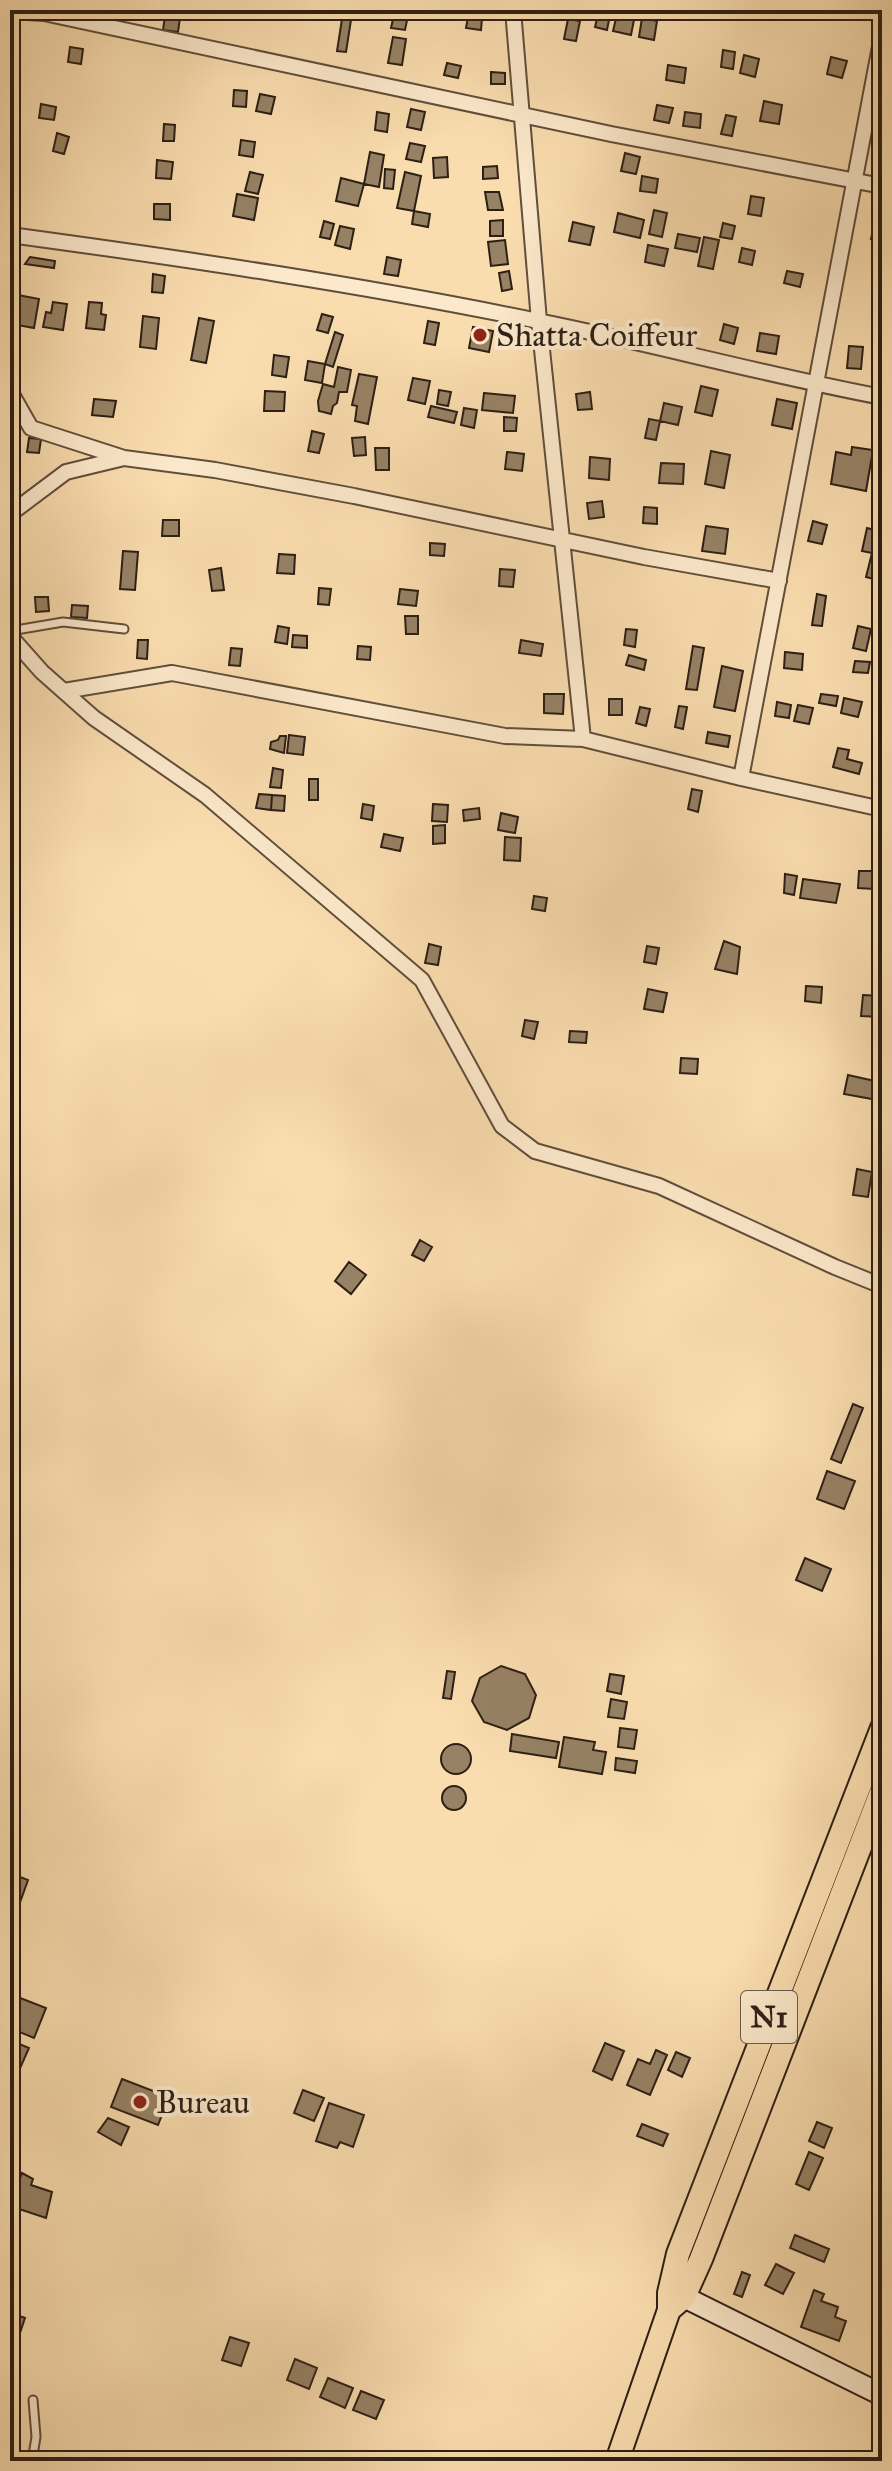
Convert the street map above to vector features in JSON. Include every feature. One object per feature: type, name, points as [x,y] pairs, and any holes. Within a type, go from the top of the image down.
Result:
[{"type":"main road","name":"N1","points":[[674,2300],[678,2254],[882,1728]]},
{"type":"main road","name":"N1","points":[[617,2461],[674,2300],[712,2230],[882,1790]]},
{"type":"street","points":[[513,10],[539,321],[583,739]]},
{"type":"street","points":[[10,11],[44,13],[611,134],[882,186]]},
{"type":"street","points":[[741,778],[882,36]]},
{"type":"street","points":[[10,235],[245,267],[539,321],[882,397]]},
{"type":"street","points":[[10,391],[31,428],[124,458],[215,470],[354,496],[779,581]]},
{"type":"street","points":[[10,514],[66,472],[124,458]]},
{"type":"street","points":[[10,634],[42,672],[94,718],[205,795],[422,980],[502,1126],[535,1151],[659,1186],[882,1286]]},
{"type":"street","points":[[64,691],[172,673],[505,736],[583,739],[882,809]]},
{"type":"street","points":[[674,2300],[882,2395]]},
{"type":"lane","points":[[10,634],[63,622],[124,629]]},
{"type":"lane","points":[[32,2461],[36,2437],[33,2400]]},
{"type":"building","points":[[395,10],[409,11],[405,30],[391,28]]},
{"type":"building","points":[[599,10],[611,10],[607,30],[595,27]]},
{"type":"building","points":[[618,10],[636,10],[631,35],[613,31]]},
{"type":"building","points":[[165,16],[180,18],[178,32],[163,30]]},
{"type":"building","points":[[468,17],[482,18],[481,30],[466,28]]},
{"type":"building","points":[[642,18],[657,21],[654,40],[639,37]]},
{"type":"building","points":[[342,19],[351,20],[346,52],[337,51]]},
{"type":"building","points":[[568,19],[580,21],[576,41],[564,39]]},
{"type":"building","points":[[393,37],[406,39],[402,65],[388,63]]},
{"type":"building","points":[[70,47],[83,49],[81,64],[68,62]]},
{"type":"building","points":[[723,50],[735,52],[733,69],[721,67]]},
{"type":"building","points":[[744,55],[759,59],[755,77],[740,73]]},
{"type":"building","points":[[831,57],[847,61],[842,78],[827,74]]},
{"type":"building","points":[[447,63],[461,66],[458,78],[444,75]]},
{"type":"building","points":[[668,65],[686,68],[684,83],[666,80]]},
{"type":"building","points":[[491,72],[505,73],[505,84],[491,84]]},
{"type":"building","points":[[234,90],[247,91],[246,107],[233,106]]},
{"type":"building","points":[[260,94],[275,97],[271,114],[256,111]]},
{"type":"building","points":[[764,101],[782,105],[779,124],[760,121]]},
{"type":"building","points":[[41,104],[56,107],[54,120],[39,118]]},
{"type":"building","points":[[657,105],[673,108],[669,123],[654,120]]},
{"type":"building","points":[[411,109],[425,112],[421,130],[407,127]]},
{"type":"building","points":[[377,112],[389,114],[387,132],[375,130]]},
{"type":"building","points":[[685,112],[701,114],[700,128],[683,126]]},
{"type":"building","points":[[726,115],[736,117],[732,136],[721,134]]},
{"type":"building","points":[[164,124],[175,125],[174,141],[163,141]]},
{"type":"building","points":[[57,133],[69,137],[64,154],[53,151]]},
{"type":"building","points":[[241,140],[255,142],[253,157],[239,155]]},
{"type":"building","points":[[410,143],[425,146],[421,162],[406,159]]},
{"type":"building","points":[[370,152],[384,155],[379,187],[364,184]]},
{"type":"building","points":[[625,153],[640,157],[636,174],[621,171]]},
{"type":"building","points":[[447,157],[448,177],[434,178],[433,158]]},
{"type":"building","points":[[157,160],[173,162],[171,179],[156,178]]},
{"type":"building","points":[[497,166],[498,178],[483,179],[483,167]]},
{"type":"building","points":[[385,169],[395,170],[393,189],[384,188]]},
{"type":"building","points":[[250,172],[263,175],[258,194],[245,191]]},
{"type":"building","points":[[405,172],[421,176],[414,211],[397,208]]},
{"type":"building","points":[[642,176],[658,179],[656,193],[640,191]]},
{"type":"building","points":[[341,178],[364,184],[358,206],[336,201]]},
{"type":"building","points":[[485,192],[499,192],[503,210],[488,210]]},
{"type":"building","points":[[237,194],[258,198],[254,220],[233,216]]},
{"type":"building","points":[[751,196],[764,198],[761,216],[748,214]]},
{"type":"building","points":[[154,204],[170,204],[170,220],[154,219]]},
{"type":"building","points":[[654,210],[667,213],[662,237],[649,234]]},
{"type":"building","points":[[414,211],[430,214],[428,227],[412,224]]},
{"type":"building","points":[[618,213],[644,220],[640,238],[614,232]]},
{"type":"building","points":[[876,217],[882,219],[882,241],[871,239]]},
{"type":"building","points":[[503,220],[503,236],[490,236],[490,221]]},
{"type":"building","points":[[324,221],[334,224],[330,239],[320,237]]},
{"type":"building","points":[[573,222],[594,227],[590,245],[569,241]]},
{"type":"building","points":[[723,223],[735,226],[732,239],[720,237]]},
{"type":"building","points":[[340,226],[354,229],[350,249],[335,245]]},
{"type":"building","points":[[678,234],[700,238],[697,252],[675,248]]},
{"type":"building","points":[[704,237],[719,240],[713,269],[698,266]]},
{"type":"building","points":[[505,240],[508,264],[491,266],[488,242]]},
{"type":"building","points":[[648,245],[668,249],[664,266],[645,262]]},
{"type":"building","points":[[742,248],[755,251],[752,265],[739,262]]},
{"type":"building","points":[[30,257],[55,261],[54,268],[25,264]]},
{"type":"building","points":[[387,257],[401,260],[398,276],[384,274]]},
{"type":"building","points":[[509,271],[512,289],[502,291],[499,273]]},
{"type":"building","points":[[787,271],[803,274],[800,287],[784,283]]},
{"type":"building","points":[[153,274],[165,276],[163,293],[152,292]]},
{"type":"building","points":[[18,295],[39,299],[34,328],[12,324]]},
{"type":"building","points":[[53,302],[67,304],[63,330],[43,327],[46,312],[51,313]]},
{"type":"building","points":[[89,302],[102,303],[101,314],[106,315],[104,330],[86,328]]},
{"type":"building","points":[[322,314],[333,317],[328,333],[317,330]]},
{"type":"building","points":[[143,316],[159,318],[156,349],[140,347]]},
{"type":"building","points":[[199,318],[214,321],[206,363],[191,360]]},
{"type":"building","points":[[428,321],[439,323],[435,345],[424,343]]},
{"type":"building","points":[[724,324],[738,328],[734,344],[720,340]]},
{"type":"building","points":[[473,327],[493,331],[489,352],[469,348]]},
{"type":"building","points":[[335,332],[343,335],[333,367],[325,364]]},
{"type":"building","points":[[760,333],[779,336],[776,354],[757,351]]},
{"type":"building","points":[[849,346],[863,347],[861,369],[847,368]]},
{"type":"building","points":[[274,355],[289,357],[286,377],[272,375]]},
{"type":"building","points":[[308,361],[325,364],[322,383],[305,380]]},
{"type":"building","points":[[338,367],[351,370],[347,392],[339,392],[331,414],[319,411],[318,401],[323,384],[334,387]]},
{"type":"building","points":[[359,374],[377,377],[368,424],[355,421],[357,406],[352,405]]},
{"type":"building","points":[[413,378],[430,381],[425,404],[408,400]]},
{"type":"building","points":[[701,386],[718,390],[712,416],[695,412]]},
{"type":"building","points":[[439,390],[451,392],[448,406],[437,404]]},
{"type":"building","points":[[265,391],[285,392],[284,411],[264,411]]},
{"type":"building","points":[[590,392],[592,409],[578,410],[576,394]]},
{"type":"building","points":[[484,393],[515,396],[513,413],[482,410]]},
{"type":"building","points":[[94,399],[116,401],[113,417],[92,415]]},
{"type":"building","points":[[777,399],[797,403],[792,429],[772,425]]},
{"type":"building","points":[[664,403],[682,407],[678,425],[660,421]]},
{"type":"building","points":[[431,406],[457,412],[454,423],[428,417]]},
{"type":"building","points":[[464,408],[477,410],[474,428],[461,425]]},
{"type":"building","points":[[504,417],[517,418],[516,431],[504,431]]},
{"type":"building","points":[[649,419],[660,421],[656,440],[645,438]]},
{"type":"building","points":[[312,431],[324,434],[319,453],[308,451]]},
{"type":"building","points":[[365,437],[366,455],[354,456],[352,438]]},
{"type":"building","points":[[29,438],[41,439],[39,453],[27,452]]},
{"type":"building","points":[[852,447],[873,450],[866,491],[831,484],[836,452],[851,455]]},
{"type":"building","points":[[375,448],[389,448],[389,470],[376,470]]},
{"type":"building","points":[[711,451],[730,455],[724,488],[705,484]]},
{"type":"building","points":[[507,452],[524,454],[522,471],[505,469]]},
{"type":"building","points":[[590,457],[610,459],[609,480],[589,478]]},
{"type":"building","points":[[661,463],[684,464],[683,484],[659,483]]},
{"type":"building","points":[[602,501],[604,517],[589,519],[587,503]]},
{"type":"building","points":[[644,507],[657,508],[657,524],[643,523]]},
{"type":"building","points":[[163,520],[179,520],[179,536],[162,536]]},
{"type":"building","points":[[813,521],[827,525],[822,544],[808,541]]},
{"type":"building","points":[[706,526],[728,529],[725,554],[702,551]]},
{"type":"building","points":[[10,528],[20,529],[15,558],[10,557]]},
{"type":"building","points":[[867,528],[882,532],[882,581],[866,577],[872,553],[862,551]]},
{"type":"building","points":[[430,543],[445,544],[444,556],[430,555]]},
{"type":"building","points":[[123,551],[138,552],[135,590],[120,589]]},
{"type":"building","points":[[279,554],[295,555],[294,574],[277,573]]},
{"type":"building","points":[[221,568],[224,590],[212,591],[209,570]]},
{"type":"building","points":[[500,569],[515,570],[513,587],[499,586]]},
{"type":"building","points":[[319,588],[331,589],[329,605],[318,604]]},
{"type":"building","points":[[400,589],[418,591],[416,606],[398,604]]},
{"type":"building","points":[[817,594],[826,596],[822,626],[812,625]]},
{"type":"building","points":[[35,597],[48,597],[49,611],[36,612]]},
{"type":"building","points":[[72,605],[88,606],[87,618],[71,617]]},
{"type":"building","points":[[405,616],[418,616],[418,634],[406,634]]},
{"type":"building","points":[[278,626],[289,628],[287,644],[275,642]]},
{"type":"building","points":[[858,626],[871,629],[866,651],[853,648]]},
{"type":"building","points":[[626,629],[637,630],[635,647],[624,645]]},
{"type":"building","points":[[293,635],[307,636],[307,648],[292,647]]},
{"type":"building","points":[[138,640],[148,640],[147,659],[137,658]]},
{"type":"building","points":[[521,640],[543,644],[541,656],[519,653]]},
{"type":"building","points":[[358,646],[371,647],[370,660],[357,659]]},
{"type":"building","points":[[693,646],[704,648],[697,690],[686,689]]},
{"type":"building","points":[[231,648],[242,649],[240,666],[229,665]]},
{"type":"building","points":[[785,652],[803,654],[802,670],[784,668]]},
{"type":"building","points":[[629,655],[646,660],[644,670],[626,665]]},
{"type":"building","points":[[855,661],[870,662],[868,673],[853,672]]},
{"type":"building","points":[[722,666],[743,671],[735,711],[714,707]]},
{"type":"building","points":[[544,694],[564,694],[563,714],[544,713]]},
{"type":"building","points":[[821,694],[838,696],[836,706],[819,703]]},
{"type":"building","points":[[844,698],[862,702],[858,717],[841,713]]},
{"type":"building","points":[[609,699],[622,699],[622,715],[609,715]]},
{"type":"building","points":[[777,702],[791,705],[789,718],[775,716]]},
{"type":"building","points":[[798,705],[813,708],[809,724],[794,721]]},
{"type":"building","points":[[679,706],[687,707],[683,729],[675,727]]},
{"type":"building","points":[[640,707],[650,709],[646,726],[636,723]]},
{"type":"building","points":[[708,732],[730,736],[728,747],[706,743]]},
{"type":"building","points":[[289,735],[305,737],[303,755],[287,753]]},
{"type":"building","points":[[286,736],[284,753],[270,749],[271,742]]},
{"type":"building","points":[[838,748],[849,750],[847,759],[862,763],[859,774],[833,767]]},
{"type":"building","points":[[273,768],[283,770],[281,788],[270,787]]},
{"type":"building","points":[[309,779],[318,779],[318,800],[309,800]]},
{"type":"building","points":[[692,789],[702,791],[698,812],[688,809]]},
{"type":"building","points":[[259,794],[272,795],[271,810],[256,808]]},
{"type":"building","points":[[272,795],[285,796],[284,811],[271,810]]},
{"type":"building","points":[[363,804],[374,806],[372,820],[361,818]]},
{"type":"building","points":[[433,804],[448,805],[447,822],[432,821]]},
{"type":"building","points":[[479,808],[480,819],[464,821],[463,810]]},
{"type":"building","points":[[501,813],[518,817],[515,833],[498,830]]},
{"type":"building","points":[[445,825],[445,843],[433,844],[433,826]]},
{"type":"building","points":[[384,834],[403,838],[400,851],[381,847]]},
{"type":"building","points":[[505,837],[521,838],[520,861],[504,860]]},
{"type":"building","points":[[859,871],[874,871],[874,889],[858,888]]},
{"type":"building","points":[[785,874],[797,876],[794,895],[784,893]]},
{"type":"building","points":[[803,879],[840,884],[836,903],[800,898]]},
{"type":"building","points":[[534,896],[547,898],[545,911],[532,909]]},
{"type":"building","points":[[724,941],[740,947],[737,974],[715,969]]},
{"type":"building","points":[[429,944],[441,947],[438,965],[425,963]]},
{"type":"building","points":[[647,946],[659,948],[656,964],[644,962]]},
{"type":"building","points":[[806,986],[822,987],[821,1003],[805,1001]]},
{"type":"building","points":[[648,989],[667,993],[663,1012],[644,1009]]},
{"type":"building","points":[[863,995],[882,996],[881,1017],[861,1016]]},
{"type":"building","points":[[525,1020],[538,1022],[534,1039],[522,1036]]},
{"type":"building","points":[[570,1031],[587,1032],[586,1043],[569,1042]]},
{"type":"building","points":[[681,1058],[698,1059],[697,1074],[680,1073]]},
{"type":"building","points":[[848,1075],[875,1081],[872,1099],[844,1094]]},
{"type":"building","points":[[857,1169],[872,1172],[868,1197],[853,1195]]},
{"type":"building","points":[[420,1240],[432,1247],[424,1261],[412,1255]]},
{"type":"building","points":[[349,1262],[366,1275],[351,1294],[335,1281]]},
{"type":"building","points":[[853,1404],[863,1408],[841,1463],[831,1459]]},
{"type":"building","points":[[827,1471],[855,1481],[844,1509],[817,1499]]},
{"type":"building","points":[[805,1558],[831,1569],[822,1591],[796,1580]]},
{"type":"building","points":[[501,1666],[525,1674],[536,1695],[529,1718],[507,1730],[484,1722],[472,1701],[480,1678]]},
{"type":"building","points":[[447,1671],[455,1672],[451,1699],[443,1698]]},
{"type":"building","points":[[610,1674],[624,1676],[621,1694],[607,1691]]},
{"type":"building","points":[[611,1699],[627,1702],[624,1719],[608,1717]]},
{"type":"building","points":[[620,1728],[637,1730],[634,1749],[618,1747]]},
{"type":"building","points":[[512,1734],[559,1742],[556,1758],[510,1751]]},
{"type":"building","points":[[564,1737],[595,1742],[593,1750],[606,1752],[602,1774],[559,1767]]},
{"type":"building","points":[[456,1744],[466,1749],[471,1759],[466,1769],[456,1774],[446,1769],[441,1759],[446,1749]]},
{"type":"building","points":[[616,1758],[637,1761],[635,1773],[615,1770]]},
{"type":"building","points":[[454,1786],[462,1790],[466,1798],[462,1806],[454,1810],[446,1806],[442,1798],[446,1790]]},
{"type":"building","points":[[10,1873],[28,1880],[18,1908],[10,1905]]},
{"type":"building","points":[[10,1994],[46,2008],[34,2038],[10,2028]]},
{"type":"building","points":[[10,2040],[29,2048],[17,2075],[10,2072]]},
{"type":"building","points":[[605,2043],[624,2051],[612,2080],[593,2071]]},
{"type":"building","points":[[656,2050],[667,2055],[650,2095],[627,2085],[638,2059],[650,2064]]},
{"type":"building","points":[[676,2052],[690,2058],[682,2077],[668,2070]]},
{"type":"building","name":"Bureau","points":[[122,2079],[169,2097],[158,2125],[111,2107]]},
{"type":"building","points":[[303,2090],[324,2098],[314,2121],[294,2113]]},
{"type":"building","points":[[329,2103],[364,2115],[353,2147],[340,2142],[337,2148],[316,2141]]},
{"type":"building","name":"Bureau","points":[[108,2118],[129,2127],[121,2145],[98,2132]]},
{"type":"building","points":[[817,2122],[832,2128],[824,2148],[809,2141]]},
{"type":"building","points":[[642,2124],[668,2134],[663,2146],[637,2136]]},
{"type":"building","points":[[809,2152],[823,2158],[809,2190],[796,2184]]},
{"type":"building","points":[[22,2173],[33,2179],[31,2185],[52,2192],[46,2218],[10,2206],[10,2177],[19,2181]]},
{"type":"building","points":[[795,2235],[829,2249],[824,2262],[790,2248]]},
{"type":"building","points":[[776,2264],[794,2273],[783,2294],[765,2285]]},
{"type":"building","points":[[742,2272],[750,2275],[742,2297],[734,2294]]},
{"type":"building","points":[[814,2290],[824,2294],[821,2301],[838,2307],[835,2317],[846,2321],[839,2341],[801,2327]]},
{"type":"building","points":[[10,2313],[25,2318],[16,2345],[10,2343]]},
{"type":"building","points":[[230,2337],[249,2343],[241,2366],[222,2360]]},
{"type":"building","points":[[295,2359],[317,2368],[309,2389],[287,2380]]},
{"type":"building","points":[[328,2378],[353,2388],[345,2408],[320,2397]]},
{"type":"building","points":[[361,2391],[384,2400],[376,2419],[353,2410]]},
{"type":"place","name":"Shatta Coiffeur","points":[[480,335]]},
{"type":"place","name":"Bureau","points":[[140,2102]]}]
